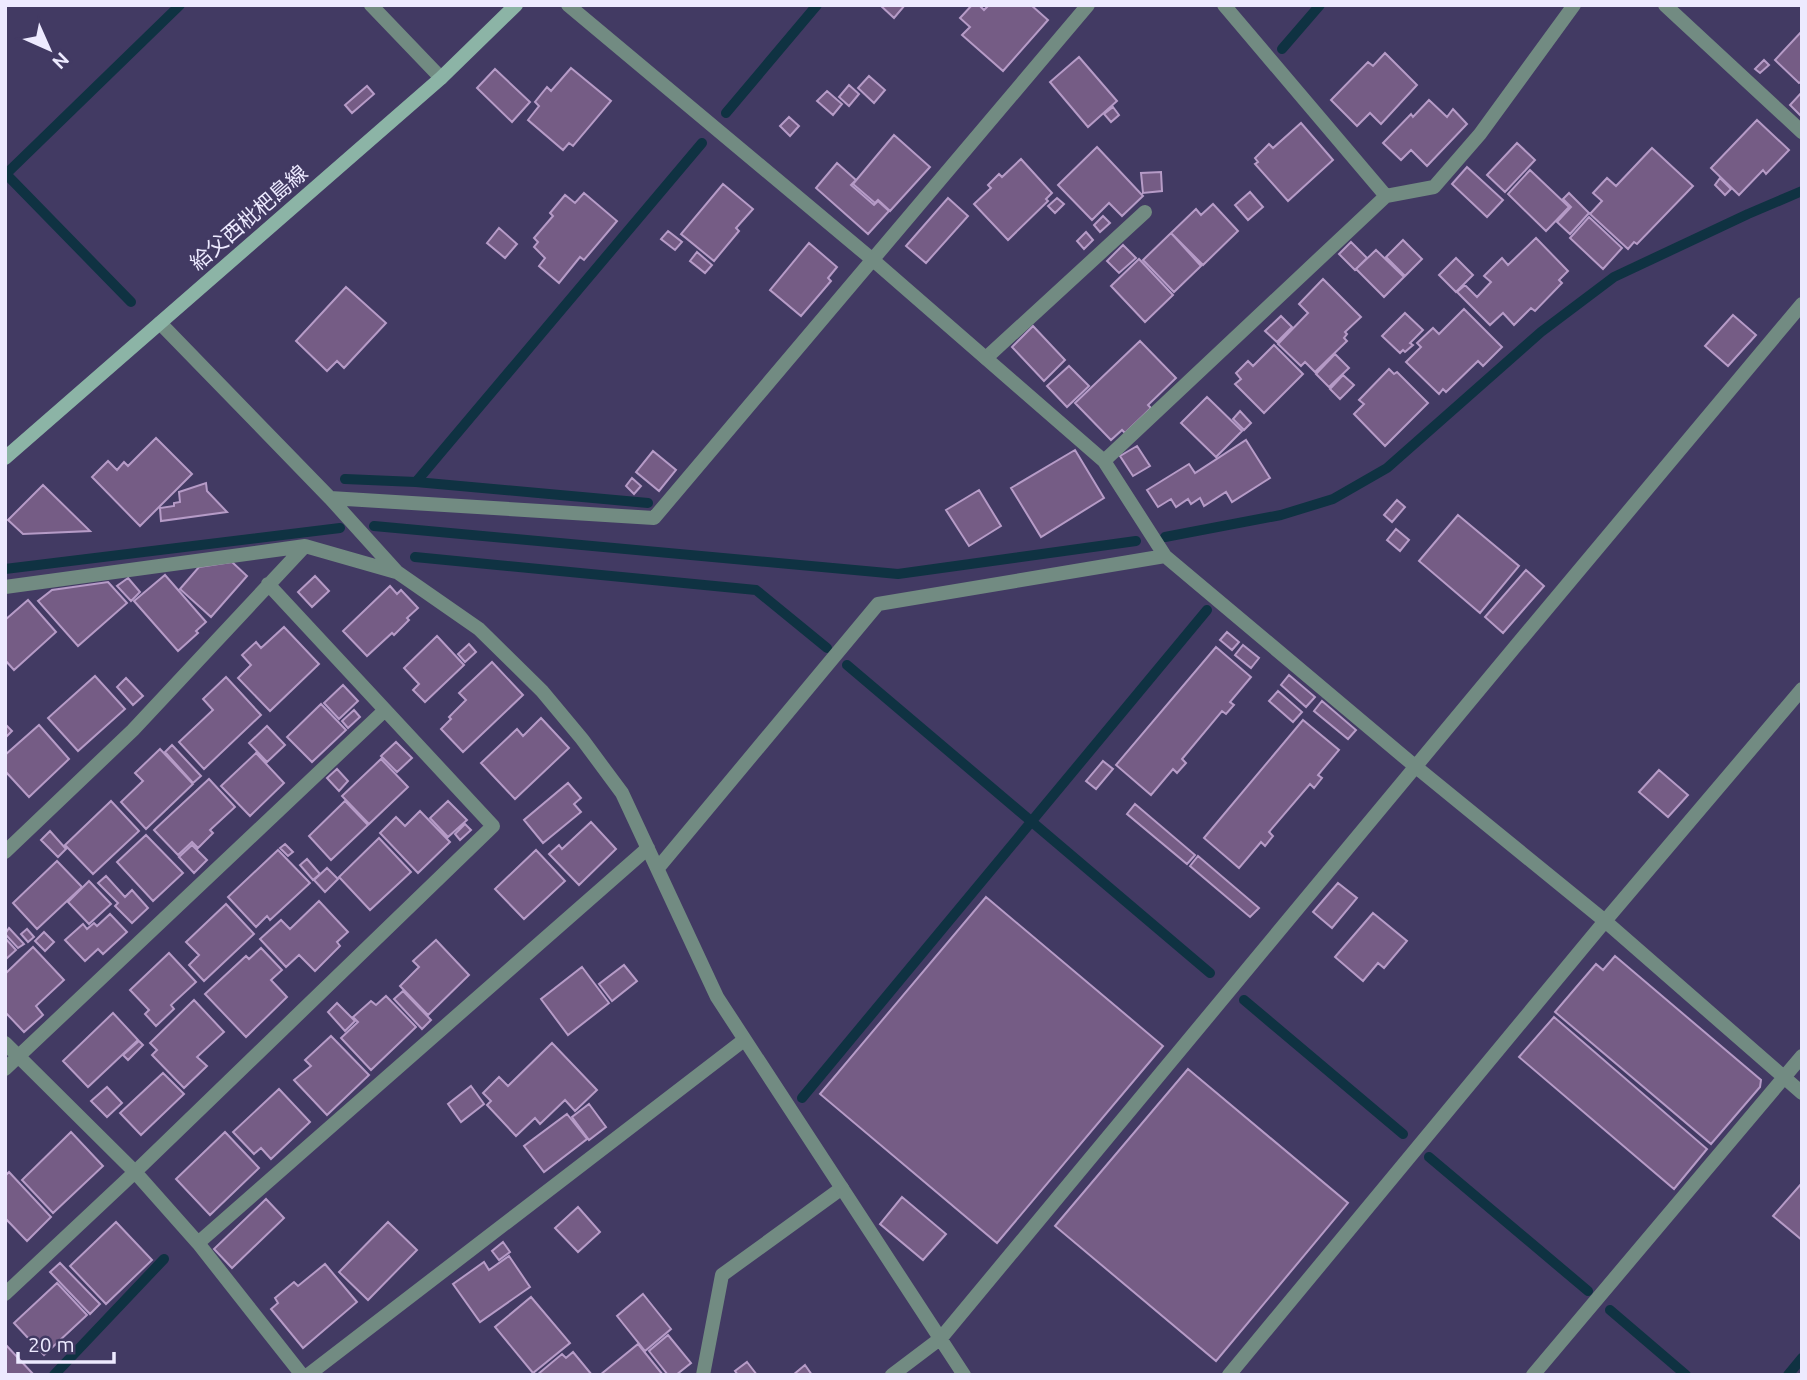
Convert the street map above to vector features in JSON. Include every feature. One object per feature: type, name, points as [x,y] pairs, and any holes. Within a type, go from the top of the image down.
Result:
[{"type":"main road","name":"給父西枇杷島線","points":[[5,458],[441,78],[516,5]]},
{"type":"street","points":[[371,5],[441,78]]},
{"type":"street","points":[[568,5],[873,260],[1104,461],[1165,556],[1416,767],[1605,921],[1802,1093]]},
{"type":"street","points":[[330,498],[653,518],[1088,5]]},
{"type":"street","points":[[1223,5],[1386,196]]},
{"type":"street","points":[[1104,461],[1386,196],[1434,187],[1480,134],[1574,5]]},
{"type":"street","points":[[1665,5],[1802,132]]},
{"type":"street","points":[[986,358],[1145,212]]},
{"type":"street","points":[[892,1375],[941,1338],[1567,582],[1802,303]]},
{"type":"street","points":[[160,323],[330,498],[397,572],[479,629],[542,691],[582,739],[622,793],[717,997],[964,1375]]},
{"type":"street","points":[[5,587],[305,546],[397,572]]},
{"type":"street","points":[[5,852],[133,730],[305,546]]},
{"type":"street","points":[[658,868],[878,604],[1165,556]]},
{"type":"street","points":[[5,1294],[493,826],[268,584]]},
{"type":"street","points":[[1228,1375],[1605,921],[1802,689]]},
{"type":"street","points":[[5,1069],[384,710]]},
{"type":"street","points":[[198,1243],[648,848]]},
{"type":"street","points":[[308,1375],[744,1040]]},
{"type":"street","points":[[5,1043],[135,1172],[198,1243],[302,1375]]},
{"type":"street","points":[[1533,1375],[1802,1056]]},
{"type":"street","points":[[703,1375],[722,1275],[842,1188]]},
{"type":"building","points":[[880,5],[905,5],[894,18]]},
{"type":"building","points":[[972,5],[979,5],[984,10],[989,5],[1031,5],[1048,20],[1003,71],[962,35],[970,27],[960,18]]},
{"type":"building","points":[[1802,31],[1802,81],[1799,83],[1775,60]]},
{"type":"building","points":[[1385,53],[1417,85],[1381,124],[1370,113],[1357,126],[1331,100],[1368,62],[1373,66]]},
{"type":"building","points":[[1079,57],[1117,101],[1088,127],[1050,82]]},
{"type":"building","points":[[1764,60],[1769,65],[1760,73],[1755,69]]},
{"type":"building","points":[[571,68],[611,101],[573,146],[569,143],[563,150],[528,120],[539,106],[535,102],[547,87],[551,91]]},
{"type":"building","points":[[495,69],[530,102],[512,122],[477,88]]},
{"type":"building","points":[[869,76],[885,90],[874,103],[858,88]]},
{"type":"building","points":[[849,85],[859,94],[849,106],[839,97]]},
{"type":"building","points":[[367,86],[374,94],[352,113],[345,105]]},
{"type":"building","points":[[827,91],[842,104],[833,115],[817,101]]},
{"type":"building","points":[[1802,92],[1802,117],[1790,105]]},
{"type":"building","points":[[1429,100],[1447,117],[1453,109],[1467,124],[1427,166],[1411,150],[1401,160],[1383,143]]},
{"type":"building","points":[[1113,107],[1119,115],[1111,122],[1104,114]]},
{"type":"building","points":[[789,117],[799,126],[790,136],[780,126]]},
{"type":"building","points":[[1757,120],[1789,150],[1766,174],[1763,170],[1739,195],[1711,168]]},
{"type":"building","points":[[1301,123],[1333,160],[1288,201],[1255,164],[1258,162],[1255,158],[1269,144],[1273,148]]},
{"type":"building","points":[[894,135],[930,167],[890,211],[878,200],[875,203],[853,184]]},
{"type":"building","points":[[1517,143],[1535,160],[1505,192],[1487,175]]},
{"type":"building","points":[[1097,147],[1143,196],[1122,216],[1109,203],[1092,220],[1058,185]]},
{"type":"building","points":[[1652,148],[1693,186],[1637,244],[1634,242],[1628,249],[1590,214],[1602,201],[1593,193],[1607,178],[1616,186]]},
{"type":"building","points":[[1021,159],[1052,193],[1046,199],[1048,201],[1008,240],[974,204],[991,188],[988,185],[999,174],[1002,177]]},
{"type":"building","points":[[837,163],[856,180],[851,185],[874,205],[878,201],[889,211],[868,234],[816,188]]},
{"type":"building","points":[[1467,167],[1503,200],[1487,217],[1452,184]]},
{"type":"building","points":[[1530,170],[1569,207],[1546,231],[1508,194]]},
{"type":"building","points":[[1161,172],[1162,191],[1143,193],[1141,173]]},
{"type":"building","points":[[1720,178],[1731,189],[1725,195],[1715,185]]},
{"type":"building","points":[[723,184],[753,209],[736,228],[739,231],[714,261],[681,234]]},
{"type":"building","points":[[1250,192],[1263,207],[1248,220],[1235,205]]},
{"type":"building","points":[[584,193],[617,221],[584,260],[580,257],[559,283],[539,266],[545,258],[534,247],[538,242],[534,238],[553,216],[550,213],[565,195],[575,203]]},
{"type":"building","points":[[1569,193],[1589,213],[1570,234],[1557,222],[1571,207],[1563,199]]},
{"type":"building","points":[[948,198],[968,216],[926,263],[906,246]]},
{"type":"building","points":[[1057,198],[1064,204],[1055,213],[1048,206]]},
{"type":"building","points":[[1213,204],[1238,231],[1203,265],[1171,233],[1196,209],[1201,215]]},
{"type":"building","points":[[1103,216],[1110,223],[1100,232],[1094,225]]},
{"type":"building","points":[[1589,217],[1622,248],[1603,269],[1570,238]]},
{"type":"building","points":[[499,228],[517,244],[505,258],[487,243]]},
{"type":"building","points":[[668,231],[682,242],[675,250],[661,239]]},
{"type":"building","points":[[1086,232],[1093,240],[1084,249],[1077,241]]},
{"type":"building","points":[[1171,233],[1201,266],[1174,292],[1143,260]]},
{"type":"building","points":[[1536,238],[1568,271],[1559,280],[1562,283],[1535,311],[1531,308],[1514,325],[1503,313],[1490,325],[1457,292],[1465,285],[1477,297],[1491,282],[1484,276],[1502,258],[1508,265]]},
{"type":"building","points":[[1403,240],[1422,259],[1405,276],[1386,257]]},
{"type":"building","points":[[1351,242],[1367,258],[1355,270],[1339,254]]},
{"type":"building","points":[[809,243],[837,267],[828,278],[831,281],[801,316],[770,290]]},
{"type":"building","points":[[1123,245],[1136,258],[1119,273],[1107,261]]},
{"type":"building","points":[[1376,250],[1404,277],[1384,297],[1356,269]]},
{"type":"building","points":[[697,252],[712,265],[705,273],[690,261]]},
{"type":"building","points":[[1456,258],[1473,275],[1456,292],[1439,275]]},
{"type":"building","points":[[1139,259],[1173,295],[1145,322],[1111,286]]},
{"type":"building","points":[[1323,279],[1361,317],[1345,332],[1347,334],[1344,338],[1347,341],[1315,372],[1305,362],[1301,366],[1278,344],[1308,313],[1299,304]]},
{"type":"building","points":[[346,287],[386,323],[344,368],[337,361],[327,371],[296,341]]},
{"type":"building","points":[[1464,309],[1502,347],[1483,366],[1478,361],[1446,392],[1443,389],[1439,394],[1406,362],[1421,347],[1417,343],[1433,328],[1439,334]]},
{"type":"building","points":[[1405,313],[1423,330],[1410,343],[1413,345],[1400,353],[1382,336]]},
{"type":"building","points":[[1733,315],[1756,335],[1728,366],[1705,346]]},
{"type":"building","points":[[1281,316],[1292,327],[1277,342],[1265,331]]},
{"type":"building","points":[[1033,326],[1065,360],[1044,381],[1012,347]]},
{"type":"building","points":[[1140,341],[1176,378],[1148,405],[1151,408],[1125,433],[1122,430],[1111,440],[1075,403]]},
{"type":"building","points":[[1274,345],[1303,374],[1264,413],[1235,384],[1241,379],[1236,373],[1248,361],[1253,366]]},
{"type":"building","points":[[1335,354],[1349,368],[1329,387],[1316,374]]},
{"type":"building","points":[[1069,366],[1089,386],[1067,407],[1047,386]]},
{"type":"building","points":[[1389,369],[1394,374],[1397,372],[1428,403],[1385,446],[1354,414],[1364,404],[1359,400]]},
{"type":"building","points":[[1343,375],[1354,385],[1340,399],[1330,389]]},
{"type":"building","points":[[1207,397],[1242,431],[1216,457],[1181,423]]},
{"type":"building","points":[[1240,411],[1251,423],[1244,430],[1233,419]]},
{"type":"building","points":[[156,438],[192,474],[140,526],[92,477],[108,461],[117,470],[124,462],[128,466]]},
{"type":"building","points":[[1246,440],[1270,478],[1232,502],[1226,492],[1204,506],[1200,498],[1191,504],[1188,499],[1176,507],[1171,499],[1158,507],[1147,490],[1189,464],[1195,473]]},
{"type":"building","points":[[1137,446],[1150,466],[1133,476],[1120,456]]},
{"type":"building","points":[[1075,450],[1104,498],[1041,537],[1011,488]]},
{"type":"building","points":[[653,451],[676,470],[659,491],[636,472]]},
{"type":"building","points":[[632,478],[641,486],[634,494],[626,486]]},
{"type":"building","points":[[206,483],[207,491],[227,512],[161,521],[160,508],[174,506],[174,503],[180,502],[179,492]]},
{"type":"building","points":[[43,485],[90,531],[23,534],[8,520]]},
{"type":"building","points":[[979,490],[1001,526],[969,546],[946,510]]},
{"type":"building","points":[[1397,500],[1405,507],[1392,522],[1384,515]]},
{"type":"building","points":[[1458,515],[1519,566],[1480,613],[1419,561]]},
{"type":"building","points":[[1396,529],[1409,540],[1400,551],[1387,540]]},
{"type":"building","points":[[232,562],[247,576],[211,617],[180,589],[199,567]]},
{"type":"building","points":[[1526,570],[1544,586],[1503,633],[1485,617]]},
{"type":"building","points":[[165,575],[206,622],[178,651],[134,601]]},
{"type":"building","points":[[315,576],[329,591],[312,607],[298,592]]},
{"type":"building","points":[[128,578],[140,592],[131,601],[117,586]]},
{"type":"building","points":[[108,582],[127,603],[78,646],[38,601],[52,590]]},
{"type":"building","points":[[390,586],[397,594],[401,590],[418,608],[394,635],[392,633],[367,656],[343,631]]},
{"type":"building","points":[[28,600],[56,632],[14,670],[5,660],[5,620]]},
{"type":"building","points":[[284,627],[319,664],[270,711],[238,678],[251,665],[242,655],[256,642],[261,648]]},
{"type":"building","points":[[1227,632],[1239,642],[1232,650],[1220,640]]},
{"type":"building","points":[[437,636],[464,665],[425,702],[413,690],[419,684],[404,668]]},
{"type":"building","points":[[469,644],[476,652],[465,662],[458,654]]},
{"type":"building","points":[[1243,645],[1259,658],[1251,668],[1235,655]]},
{"type":"building","points":[[1216,647],[1251,677],[1230,702],[1234,705],[1226,714],[1222,711],[1182,759],[1186,763],[1177,773],[1173,769],[1151,795],[1116,765]]},
{"type":"building","points":[[492,662],[523,695],[463,752],[441,729],[466,700],[459,693]]},
{"type":"building","points":[[1289,675],[1315,697],[1306,707],[1281,685]]},
{"type":"building","points":[[95,676],[125,709],[78,751],[48,718]]},
{"type":"building","points":[[226,677],[261,715],[204,769],[179,742],[213,710],[203,699]]},
{"type":"building","points":[[126,678],[143,696],[133,705],[117,687]]},
{"type":"building","points":[[343,685],[358,701],[339,719],[324,703]]},
{"type":"building","points":[[1278,691],[1302,712],[1293,722],[1269,701]]},
{"type":"building","points":[[1322,701],[1356,730],[1348,739],[1314,711]]},
{"type":"building","points":[[321,704],[346,730],[312,762],[287,737]]},
{"type":"building","points":[[354,710],[360,717],[348,728],[342,721]]},
{"type":"building","points":[[541,718],[569,748],[515,799],[481,763],[517,729],[523,736]]},
{"type":"building","points":[[1303,720],[1339,750],[1318,775],[1322,778],[1314,788],[1310,784],[1269,832],[1273,836],[1265,846],[1261,842],[1239,868],[1204,838]]},
{"type":"building","points":[[5,724],[12,731],[5,738]]},
{"type":"building","points":[[39,725],[69,759],[29,797],[5,771],[5,755]]},
{"type":"building","points":[[267,726],[285,745],[267,762],[249,743]]},
{"type":"building","points":[[396,742],[412,758],[397,772],[381,756]]},
{"type":"building","points":[[172,745],[201,776],[193,783],[165,752]]},
{"type":"building","points":[[160,749],[193,784],[146,829],[121,802],[143,781],[135,773]]},
{"type":"building","points":[[256,753],[284,783],[250,816],[221,786]]},
{"type":"building","points":[[381,759],[408,787],[369,824],[342,796]]},
{"type":"building","points":[[1103,761],[1113,769],[1096,789],[1086,781]]},
{"type":"building","points":[[337,769],[348,781],[339,791],[327,778]]},
{"type":"building","points":[[1659,770],[1688,795],[1668,817],[1639,792]]},
{"type":"building","points":[[209,779],[235,807],[210,830],[213,833],[198,848],[192,842],[178,855],[154,830]]},
{"type":"building","points":[[568,783],[581,798],[574,804],[581,812],[543,843],[524,820]]},
{"type":"building","points":[[111,801],[139,831],[93,874],[65,845]]},
{"type":"building","points":[[345,801],[368,825],[331,860],[309,836]]},
{"type":"building","points":[[448,801],[467,820],[448,837],[430,818]]},
{"type":"building","points":[[1135,804],[1195,855],[1187,864],[1127,814]]},
{"type":"building","points":[[420,811],[450,842],[418,873],[380,833],[396,817],[405,826]]},
{"type":"building","points":[[591,822],[616,849],[579,885],[549,854],[559,845],[562,849]]},
{"type":"building","points":[[465,824],[471,830],[460,840],[455,834]]},
{"type":"building","points":[[50,831],[66,849],[58,857],[41,840]]},
{"type":"building","points":[[146,835],[183,873],[153,901],[117,862]]},
{"type":"building","points":[[379,838],[411,872],[370,910],[339,877]]},
{"type":"building","points":[[285,844],[293,852],[288,856],[280,848]]},
{"type":"building","points":[[192,845],[207,860],[194,873],[179,857]]},
{"type":"building","points":[[278,850],[310,883],[270,920],[267,916],[256,927],[228,897]]},
{"type":"building","points":[[536,850],[565,881],[524,919],[495,889]]},
{"type":"building","points":[[1198,856],[1259,908],[1250,917],[1190,866]]},
{"type":"building","points":[[307,859],[320,874],[313,880],[300,865]]},
{"type":"building","points":[[57,861],[82,887],[37,929],[13,903]]},
{"type":"building","points":[[327,868],[338,879],[325,892],[314,880]]},
{"type":"building","points":[[106,876],[125,897],[132,890],[148,908],[132,923],[115,906],[118,903],[98,883]]},
{"type":"building","points":[[89,881],[111,904],[89,924],[68,902]]},
{"type":"building","points":[[1338,883],[1357,898],[1332,928],[1313,912]]},
{"type":"building","points":[[986,897],[1163,1046],[997,1243],[820,1094]]},
{"type":"building","points":[[319,901],[348,932],[337,942],[340,946],[315,971],[299,955],[286,967],[260,939],[281,920],[290,929]]},
{"type":"building","points":[[226,904],[254,934],[204,981],[189,965],[199,955],[186,942]]},
{"type":"building","points":[[1373,913],[1407,941],[1384,968],[1378,963],[1363,981],[1335,957]]},
{"type":"building","points":[[110,914],[127,932],[103,954],[98,949],[85,961],[65,940],[83,924],[87,929],[94,923],[97,926]]},
{"type":"building","points":[[9,928],[24,944],[18,948],[5,934]]},
{"type":"building","points":[[27,929],[34,937],[28,942],[21,934]]},
{"type":"building","points":[[44,932],[54,942],[45,951],[35,941]]},
{"type":"building","points":[[5,938],[16,950],[5,960]]},
{"type":"building","points":[[436,940],[469,975],[428,1015],[400,986],[419,967],[413,961]]},
{"type":"building","points":[[33,947],[64,980],[36,1006],[43,1015],[24,1032],[5,1012],[5,974]]},
{"type":"building","points":[[261,948],[282,970],[271,980],[287,997],[246,1037],[205,994],[246,956],[249,959]]},
{"type":"building","points":[[169,953],[196,982],[171,1005],[174,1009],[156,1026],[145,1014],[149,1010],[130,990]]},
{"type":"building","points":[[1615,956],[1761,1080],[1760,1087],[1711,1144],[1555,1012],[1596,964],[1603,970]]},
{"type":"building","points":[[624,965],[637,981],[612,1001],[599,984]]},
{"type":"building","points":[[582,967],[609,1003],[568,1035],[541,999]]},
{"type":"building","points":[[403,991],[431,1020],[422,1029],[394,999]]},
{"type":"building","points":[[386,996],[416,1027],[371,1070],[341,1038],[358,1022],[353,1017],[371,1001],[376,1005]]},
{"type":"building","points":[[194,1000],[224,1032],[197,1057],[207,1066],[184,1088],[152,1055],[157,1050],[150,1043]]},
{"type":"building","points":[[337,1003],[355,1021],[345,1031],[328,1012]]},
{"type":"building","points":[[113,1013],[138,1040],[88,1087],[63,1061]]},
{"type":"building","points":[[1554,1017],[1707,1149],[1674,1189],[1519,1057]]},
{"type":"building","points":[[331,1036],[369,1075],[327,1115],[294,1080],[311,1066],[305,1060]]},
{"type":"building","points":[[139,1041],[143,1045],[128,1060],[123,1055]]},
{"type":"building","points":[[552,1043],[597,1090],[575,1111],[565,1100],[540,1124],[535,1118],[516,1136],[487,1105],[491,1101],[483,1093],[499,1077],[508,1086]]},
{"type":"building","points":[[1188,1069],[1348,1203],[1216,1361],[1055,1226]]},
{"type":"building","points":[[163,1073],[184,1094],[141,1135],[120,1113]]},
{"type":"building","points":[[471,1086],[484,1104],[461,1122],[448,1104]]},
{"type":"building","points":[[107,1087],[122,1103],[107,1117],[91,1101]]},
{"type":"building","points":[[279,1089],[310,1122],[271,1159],[261,1148],[254,1154],[233,1132]]},
{"type":"building","points":[[589,1104],[606,1127],[589,1140],[572,1117]]},
{"type":"building","points":[[567,1114],[587,1139],[544,1172],[524,1146]]},
{"type":"building","points":[[71,1132],[103,1166],[53,1213],[22,1180]]},
{"type":"building","points":[[225,1132],[259,1168],[210,1215],[176,1179]]},
{"type":"building","points":[[9,1172],[51,1217],[27,1241],[5,1218],[5,1176]]},
{"type":"building","points":[[1802,1183],[1802,1240],[1773,1216]]},
{"type":"building","points":[[902,1197],[946,1234],[923,1260],[880,1224]]},
{"type":"building","points":[[266,1199],[284,1218],[232,1268],[214,1249]]},
{"type":"building","points":[[578,1207],[600,1232],[578,1252],[555,1228]]},
{"type":"building","points":[[116,1222],[152,1260],[106,1304],[70,1266]]},
{"type":"building","points":[[388,1222],[417,1250],[368,1300],[339,1272]]},
{"type":"building","points":[[503,1242],[510,1252],[499,1260],[492,1251]]},
{"type":"building","points":[[509,1256],[530,1287],[480,1322],[453,1284],[484,1262],[489,1270]]},
{"type":"building","points":[[60,1263],[100,1304],[90,1314],[50,1272]]},
{"type":"building","points":[[325,1264],[357,1302],[303,1348],[271,1309],[278,1303],[275,1298],[294,1282],[298,1286]]},
{"type":"building","points":[[57,1283],[87,1315],[44,1355],[14,1323]]},
{"type":"building","points":[[643,1294],[671,1329],[645,1351],[617,1316]]},
{"type":"building","points":[[531,1297],[570,1343],[533,1373],[495,1327]]},
{"type":"building","points":[[668,1335],[691,1363],[676,1375],[668,1375],[649,1351]]},
{"type":"building","points":[[5,1344],[34,1375],[5,1375]]},
{"type":"building","points":[[638,1344],[663,1375],[600,1375]]},
{"type":"building","points":[[573,1352],[592,1375],[537,1375],[562,1354],[566,1358]]},
{"type":"building","points":[[747,1362],[757,1375],[738,1375],[735,1371]]},
{"type":"building","points":[[805,1365],[812,1375],[793,1375]]},
{"type":"waterway","points":[[5,175],[180,5]]},
{"type":"waterway","points":[[726,113],[817,5]]},
{"type":"waterway","points":[[1282,49],[1320,5]]},
{"type":"waterway","points":[[416,482],[702,143]]},
{"type":"waterway","points":[[6,174],[131,302]]},
{"type":"waterway","points":[[1165,537],[1281,515],[1333,499],[1387,468],[1541,332],[1614,277],[1802,191]]},
{"type":"waterway","points":[[345,479],[416,482],[648,503]]},
{"type":"waterway","points":[[374,526],[898,574],[1136,541]]},
{"type":"waterway","points":[[5,569],[340,528]]},
{"type":"waterway","points":[[415,557],[756,590],[827,648]]},
{"type":"waterway","points":[[802,1098],[1207,610]]},
{"type":"waterway","points":[[847,665],[1210,973]]},
{"type":"waterway","points":[[1244,1000],[1403,1134]]},
{"type":"waterway","points":[[1429,1157],[1588,1291]]},
{"type":"waterway","points":[[54,1375],[164,1259]]},
{"type":"waterway","points":[[1610,1310],[1686,1375]]},
{"type":"waterway","points":[[1788,1375],[1802,1358]]}]
